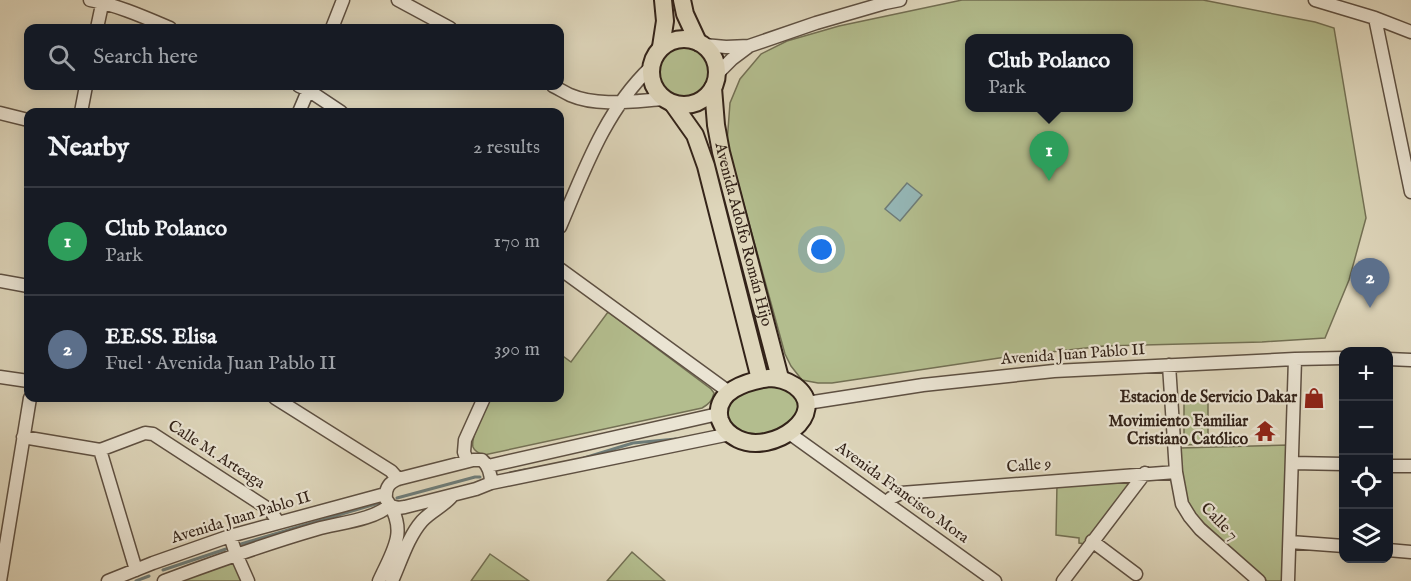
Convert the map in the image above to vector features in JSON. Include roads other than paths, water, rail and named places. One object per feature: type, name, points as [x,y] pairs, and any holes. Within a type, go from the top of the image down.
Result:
[{"type":"main road","points":[[661,47],[665,21],[663,0]]},
{"type":"main road","points":[[681,5],[701,43],[712,53],[716,63],[715,81],[706,98],[696,103],[685,106],[668,101],[657,93],[650,76],[650,68],[656,53],[661,47],[678,39],[701,43]]},
{"type":"main road","name":"Avenida Adolfo Román Hijo","points":[[715,81],[716,125],[721,152],[780,378]]},
{"type":"main road","name":"Avenida Adolfo Román Hijo","points":[[668,101],[695,135],[706,166],[760,379]]},
{"type":"main road","points":[[780,378],[799,389],[807,403],[805,414],[799,423],[789,433],[769,442],[756,444],[742,441],[730,434],[722,425],[718,414],[729,392],[760,379],[780,378]]},
{"type":"street","points":[[334,24],[343,0]]},
{"type":"street","points":[[398,0],[443,24]]},
{"type":"street","points":[[701,43],[726,47],[749,46],[816,23],[900,0]]},
{"type":"street","points":[[1315,0],[1339,3],[1411,32]]},
{"type":"street","points":[[97,24],[98,1],[161,24]]},
{"type":"street","points":[[1375,18],[1411,192]]},
{"type":"street","points":[[715,81],[732,59],[749,46]]},
{"type":"street","points":[[564,218],[606,125],[620,103],[650,68]]},
{"type":"street","points":[[82,108],[85,90]]},
{"type":"street","points":[[300,108],[305,90]]},
{"type":"street","points":[[310,90],[335,108]]},
{"type":"street","points":[[560,90],[571,96],[620,103],[668,101]]},
{"type":"street","points":[[0,112],[24,119]]},
{"type":"street","points":[[564,272],[729,392]]},
{"type":"street","points":[[0,281],[24,285]]},
{"type":"street","name":"Avenida Juan Pablo II","points":[[807,403],[923,385],[1054,371],[1339,358]]},
{"type":"street","points":[[1288,581],[1295,359]]},
{"type":"street","points":[[1393,359],[1411,360]]},
{"type":"street","name":"Calle 7","points":[[1170,365],[1176,471],[1182,504],[1190,517],[1212,541],[1259,581]]},
{"type":"street","points":[[0,377],[24,380]]},
{"type":"street","points":[[0,581],[29,402]]},
{"type":"street","points":[[293,402],[391,471],[398,479]]},
{"type":"street","points":[[467,461],[464,452],[465,440],[482,402]]},
{"type":"street","points":[[488,466],[718,414]]},
{"type":"street","name":"Calle M. Arteaga","points":[[100,450],[145,433],[153,434],[270,510],[278,522]]},
{"type":"street","name":"Avenida Francisco Mora","points":[[789,433],[995,581]]},
{"type":"street","points":[[389,501],[398,508],[405,507],[491,483],[730,434]]},
{"type":"street","points":[[23,437],[100,450],[136,570]]},
{"type":"street","points":[[379,581],[397,540],[397,522],[387,488],[393,481],[477,459],[482,460],[488,466],[491,483]]},
{"type":"street","points":[[1292,463],[1339,464]]},
{"type":"street","points":[[1393,466],[1411,466]]},
{"type":"street","name":"Calle 9","points":[[887,503],[895,495],[901,493],[1176,471]]},
{"type":"street","points":[[1063,581],[1144,473]]},
{"type":"street","points":[[392,581],[421,522],[446,504],[454,495]]},
{"type":"street","name":"Avenida Juan Pablo II","points":[[108,581],[230,536],[278,522],[389,501]]},
{"type":"street","name":"Avenida Juan Pablo II","points":[[162,581],[236,554],[378,514],[389,501]]},
{"type":"street","points":[[230,536],[248,581]]},
{"type":"street","points":[[1092,541],[1136,574]]},
{"type":"street","points":[[1290,542],[1339,546]]},
{"type":"street","points":[[1393,550],[1411,552]]},
{"type":"street","points":[[153,563],[162,581]]},
{"type":"water","points":[[907,183],[922,195],[900,221],[885,209]]},
{"type":"waterway","points":[[584,458],[633,443],[676,439]]},
{"type":"waterway","points":[[511,473],[525,470]]},
{"type":"waterway","points":[[397,498],[480,477]]},
{"type":"waterway","points":[[241,544],[379,503]]},
{"type":"waterway","points":[[163,570],[226,549]]},
{"type":"waterway","points":[[136,581],[149,576]]},
{"type":"place","name":"Club Polanco","points":[[1049,181]]},
{"type":"place","name":"EE.SS. Elisa","points":[[1370,308]]},
{"type":"place","name":"Estacion de Servicio Dakar","points":[[1314,398]]},
{"type":"place","name":"Movimiento Familiar Cristiano Católico","points":[[1265,431]]}]
